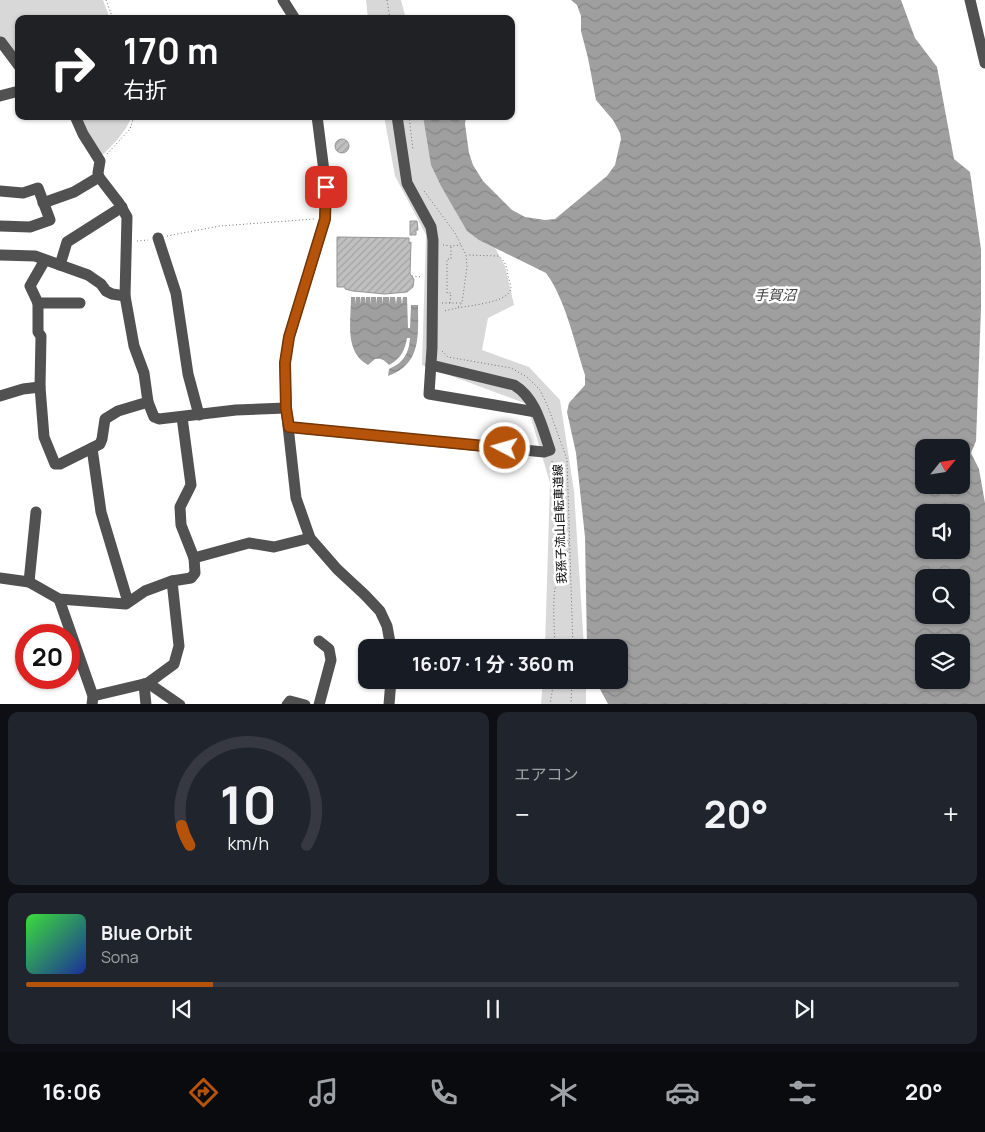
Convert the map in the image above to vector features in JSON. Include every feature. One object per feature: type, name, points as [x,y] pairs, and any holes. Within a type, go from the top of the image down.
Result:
[{"type":"street","points":[[283,0],[292,15]]},
{"type":"street","points":[[289,0],[294,15]]},
{"type":"street","points":[[970,0],[985,63]]},
{"type":"street","points":[[0,43],[15,61]]},
{"type":"street","points":[[0,96],[15,92]]},
{"type":"street","points":[[77,120],[100,161],[99,177],[122,207],[127,217],[125,296],[134,346],[144,373],[148,402],[154,417],[159,419],[236,410],[286,408]]},
{"type":"street","points":[[318,120],[326,187],[325,219],[289,337],[285,363],[286,408],[296,498],[310,538],[380,611],[387,626],[390,639]]},
{"type":"street","points":[[398,120],[407,183],[431,227],[433,240],[429,394],[536,412]]},
{"type":"street","points":[[43,203],[74,192],[99,177]]},
{"type":"street","points":[[0,191],[23,193],[38,188],[50,220],[30,226],[0,226]]},
{"type":"street","points":[[60,265],[68,242],[122,207]]},
{"type":"street","points":[[158,238],[176,293],[188,374],[199,415]]},
{"type":"street","points":[[0,255],[36,256],[88,275],[112,294],[125,296]]},
{"type":"street","points":[[45,260],[30,286],[38,303],[38,332],[41,336],[40,387],[44,437],[55,464],[60,464],[100,444],[105,420],[118,411],[148,402]]},
{"type":"street","points":[[38,303],[80,303]]},
{"type":"street","points":[[289,427],[544,452],[550,450],[528,396],[514,385],[431,365]]},
{"type":"street","points":[[0,396],[23,389],[40,387]]},
{"type":"street","points":[[0,578],[29,582],[59,600],[126,604],[145,590],[172,581],[191,578],[195,573],[194,558],[181,526],[180,506],[192,485],[182,417]]},
{"type":"street","points":[[92,448],[101,512],[128,602]]},
{"type":"street","points":[[29,582],[36,512]]},
{"type":"street","points":[[194,558],[249,544],[274,547],[310,538]]},
{"type":"street","points":[[59,600],[92,700],[146,683],[174,664],[179,646],[172,581]]},
{"type":"street","points":[[319,642],[329,649],[331,660],[319,704]]},
{"type":"street","points":[[146,683],[146,704]]},
{"type":"street","points":[[146,683],[180,704]]},
{"type":"street","points":[[389,704],[390,689]]},
{"type":"street","points":[[287,704],[290,701],[306,704]]},
{"type":"path","points":[[106,0],[112,15]]},
{"type":"path","points":[[387,0],[389,15]]},
{"type":"path","points":[[100,161],[118,144],[130,129],[133,120]]},
{"type":"path","points":[[409,120],[413,150]]},
{"type":"path","points":[[424,191],[455,233],[466,255],[467,267],[462,303],[457,308]]},
{"type":"path","points":[[126,242],[220,226],[325,219]]},
{"type":"path","points":[[441,245],[462,245]]},
{"type":"path","points":[[450,303],[451,293],[447,293],[447,259],[451,260],[451,246]]},
{"type":"path","points":[[441,314],[446,310],[502,299],[511,288],[503,259],[498,256],[466,255]]},
{"type":"path","points":[[441,303],[462,303]]},
{"type":"path","name":"我孫子流山自転車道線","points":[[440,350],[448,357],[511,368],[527,377],[540,390],[548,407],[566,460],[573,639]]},
{"type":"path","points":[[550,450],[562,517],[570,548],[563,560],[553,593],[555,639]]},
{"type":"path","points":[[550,704],[552,689]]},
{"type":"path","points":[[571,704],[572,689]]},
{"type":"shaded area","points":[[0,0],[103,0],[109,15],[15,15],[15,56],[8,47],[6,39],[0,41]]},
{"type":"shaded area","points":[[366,0],[401,0],[405,15],[368,15]]},
{"type":"shaded area","points":[[80,120],[130,120],[110,148],[100,157]]},
{"type":"shaded area","points":[[385,120],[428,120],[431,132],[505,266],[514,305],[488,318],[482,350],[529,367],[560,400],[574,491],[583,639],[545,639],[550,483],[527,404],[422,365],[426,235],[395,176]]},
{"type":"shaded area","points":[[542,689],[586,689],[586,704],[541,704]]},
{"type":"water","name":"手賀沼","points":[[571,0],[901,0],[915,38],[937,67],[954,159],[970,172],[981,249],[981,309],[976,441],[971,453],[979,469],[985,503],[985,704],[608,704],[600,689],[628,689],[628,639],[587,639],[585,537],[576,453],[567,412],[569,403],[585,385],[585,375],[573,336],[559,295],[546,273],[479,240],[467,231],[431,165],[424,120],[466,120],[469,153],[473,165],[483,181],[512,210],[525,217],[545,220],[555,219],[607,176],[615,165],[621,139],[613,120],[596,100],[581,31],[581,16],[577,5]]},
{"type":"water","points":[[351,297],[355,297],[356,304],[356,297],[360,297],[361,304],[361,297],[365,297],[366,304],[366,297],[370,297],[371,304],[371,297],[376,297],[376,304],[377,297],[382,297],[383,304],[383,297],[389,297],[390,304],[390,297],[395,297],[396,304],[397,297],[401,297],[402,304],[403,297],[407,297],[408,328],[410,328],[411,305],[418,305],[416,347],[407,364],[399,371],[388,376],[389,369],[402,361],[408,349],[410,338],[407,338],[405,347],[393,363],[389,365],[383,360],[375,359],[368,365],[360,359],[352,344],[350,326]]},
{"type":"building","points":[[339,139],[345,139],[349,146],[345,153],[339,153],[335,149],[335,143]]},
{"type":"building","points":[[410,221],[417,221],[418,230],[416,230],[416,235],[410,235]]},
{"type":"building","points":[[337,237],[409,238],[409,243],[411,242],[410,274],[414,279],[413,287],[407,292],[385,294],[353,291],[345,289],[345,287],[337,287]]},
{"type":"route","points":[[326,187],[325,219],[289,337],[285,363],[286,408],[289,427],[505,448]]}]
